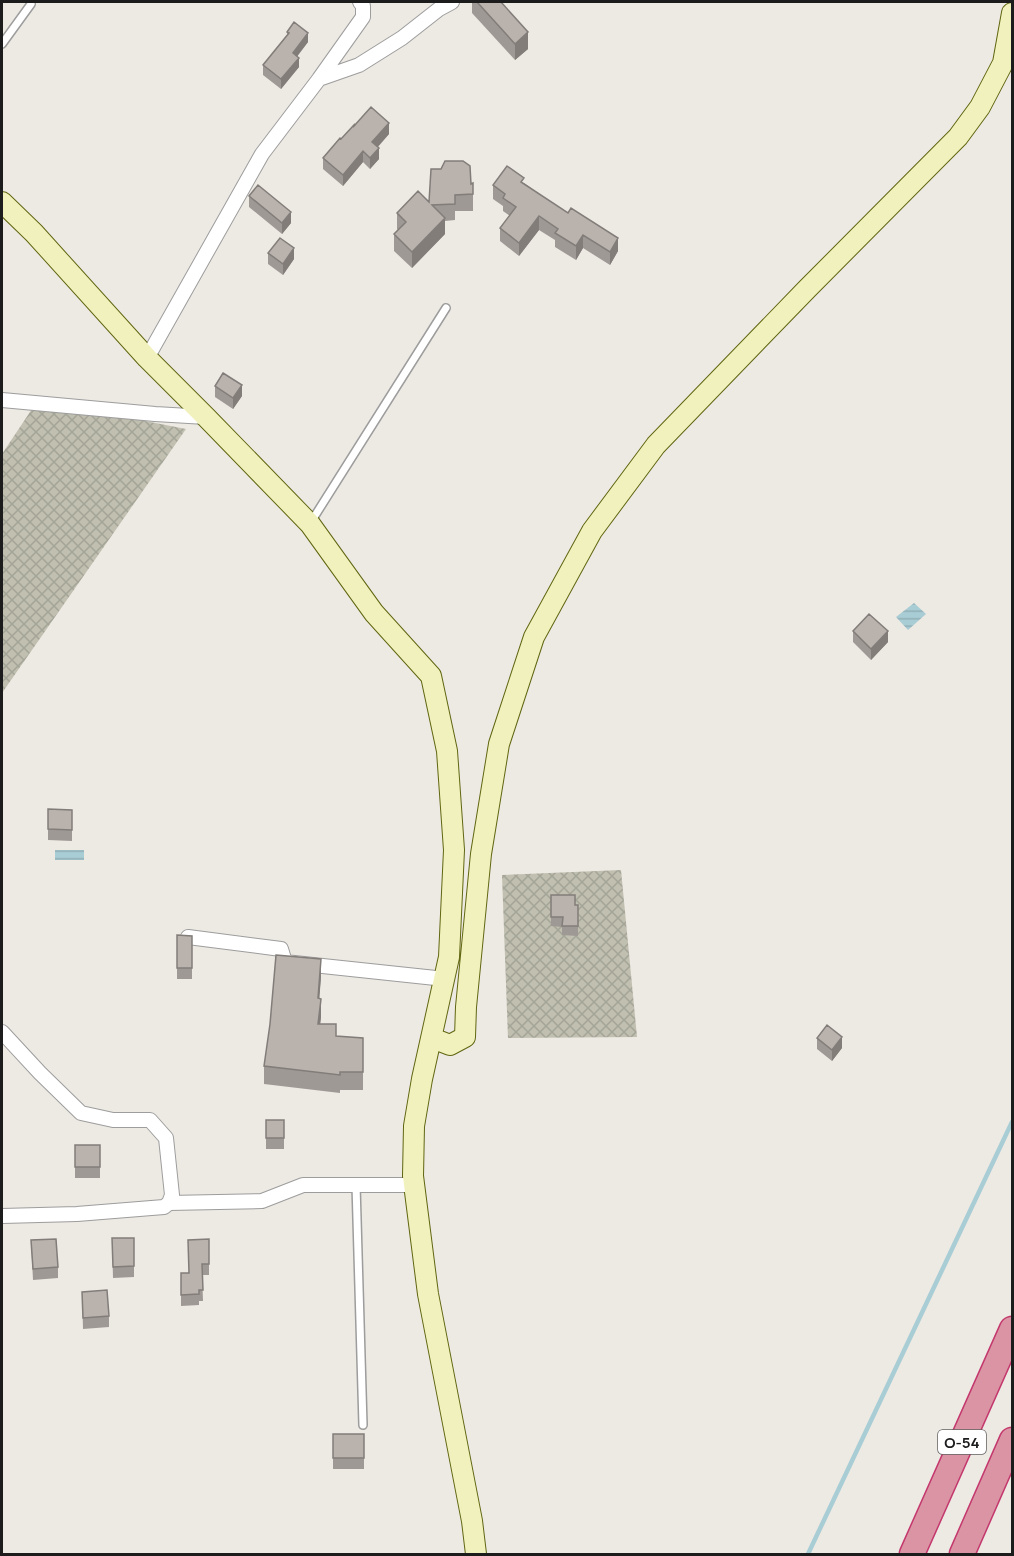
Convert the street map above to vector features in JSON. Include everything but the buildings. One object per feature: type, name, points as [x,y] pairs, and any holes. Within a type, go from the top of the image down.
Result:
[{"type":"highway","name":"O-54","points":[[912,1554],[1012,1329]]},
{"type":"highway","name":"O-54","points":[[962,1554],[1012,1440]]},
{"type":"street","points":[[147,358],[262,154],[363,16],[363,6],[360,2]]},
{"type":"street","points":[[319,79],[359,65],[452,2]]},
{"type":"street","points":[[432,1038],[450,1045],[465,1037],[481,854],[499,744],[534,637],[592,531],[656,445],[958,137],[980,107],[1003,63],[1012,13]]},
{"type":"street","points":[[2,202],[34,233],[147,358],[310,524],[374,613],[431,676],[447,751],[454,850],[449,957],[414,1126],[414,1185],[428,1294],[472,1521],[476,1554]]},
{"type":"street","points":[[2,400],[206,417]]},
{"type":"street","points":[[188,937],[281,949],[285,962],[445,979]]},
{"type":"street","points":[[2,1032],[81,1113],[113,1120],[150,1120],[166,1138],[172,1195],[169,1203],[164,1207],[77,1214],[2,1216]]},
{"type":"street","points":[[169,1203],[262,1201],[303,1185],[414,1185]]},
{"type":"lane","points":[[2,44],[31,4]]},
{"type":"lane","points":[[310,524],[446,308]]},
{"type":"lane","points":[[356,1185],[363,1425]]},
{"type":"shaded area","points":[[38,400],[186,429],[2,693],[2,454]]},
{"type":"shaded area","points":[[621,870],[637,1037],[508,1038],[502,875]]},
{"type":"water","points":[[914,603],[926,614],[908,630],[896,617]]},
{"type":"water","points":[[55,850],[84,850],[84,860],[55,860]]},
{"type":"waterway","points":[[808,1554],[1012,1122]]}]
